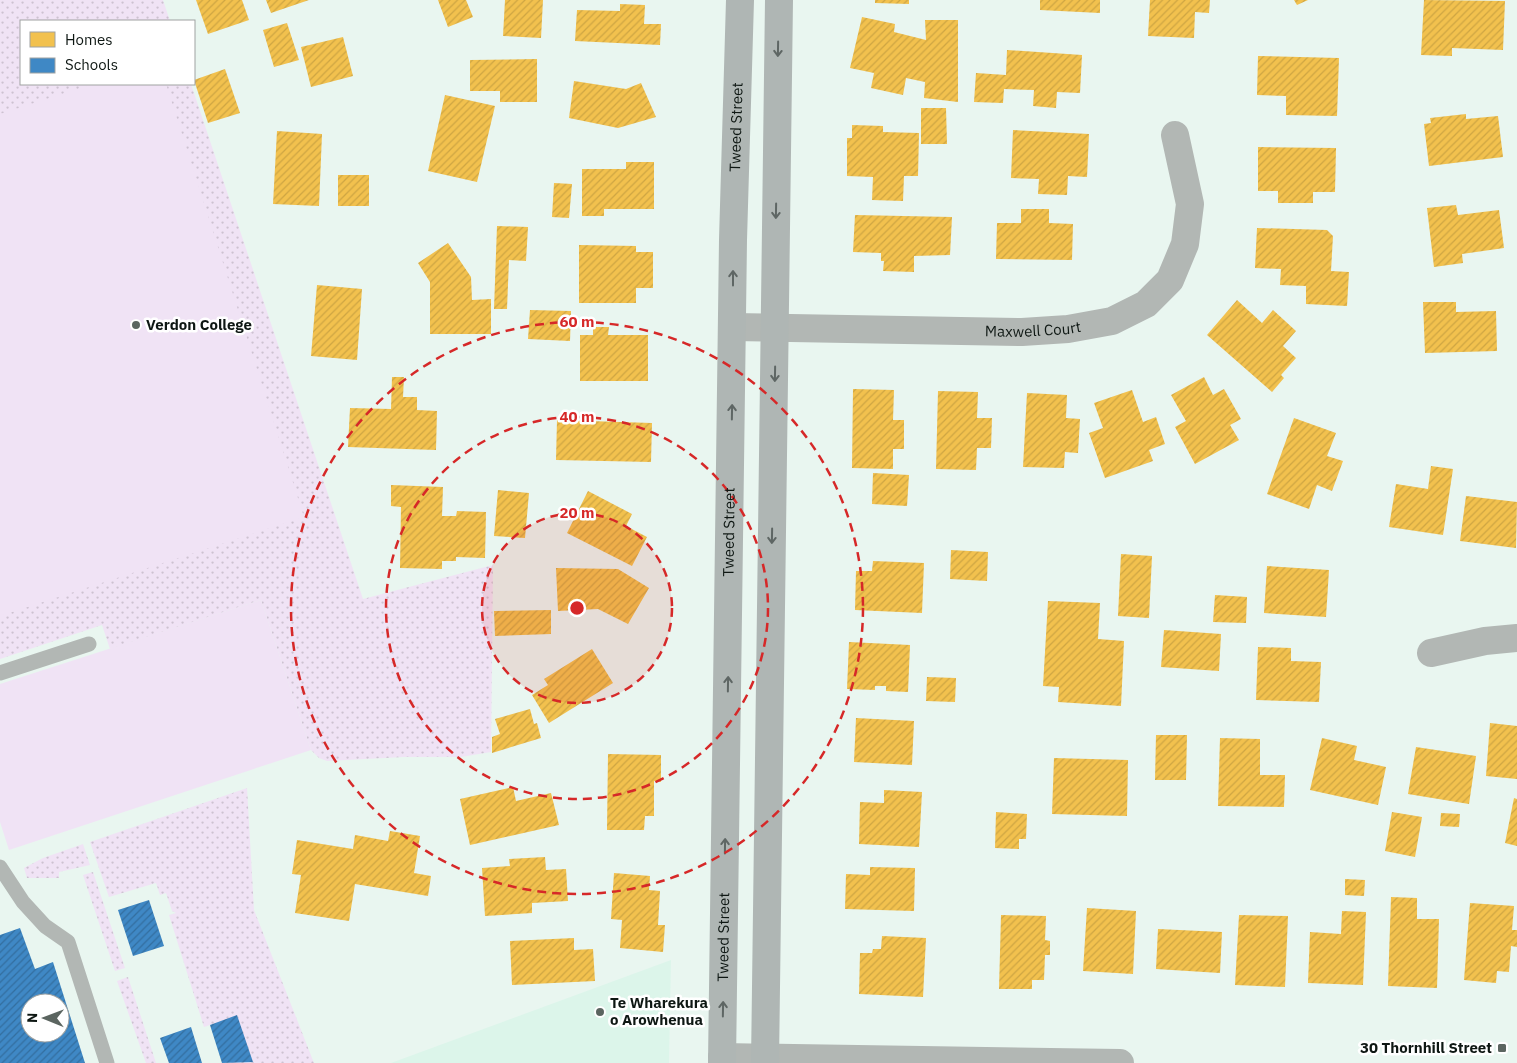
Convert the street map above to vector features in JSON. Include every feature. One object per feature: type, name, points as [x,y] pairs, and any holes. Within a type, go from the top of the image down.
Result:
[{"type":"main road","name":"Tweed Street","points":[[722,1060],[733,240],[740,0]]},
{"type":"main road","points":[[765,1060],[779,0]]},
{"type":"street","name":"Maxwell Court","points":[[733,327],[1022,332],[1068,328],[1112,321],[1146,304],[1170,280],[1185,244],[1190,204],[1175,135]]},
{"type":"street","points":[[1431,653],[1485,641],[1517,638]]},
{"type":"street","points":[[722,1060],[1120,1063]]},
{"type":"lane","points":[[0,673],[89,644]]},
{"type":"lane","points":[[0,867],[23,902],[45,926],[68,942],[107,1063]]},
{"type":"shaded area","name":"Verdon College","points":[[0,0],[163,0],[170,20],[20,20],[20,85],[191,85],[363,599],[493,565],[491,752],[461,757],[404,757],[327,761],[319,758],[311,750],[261,600],[110,649],[102,625],[0,659]]},
{"type":"shaded area","points":[[90,85],[166,85],[304,517],[0,616],[0,114]]},
{"type":"shaded area","points":[[261,600],[311,750],[9,850],[0,822],[0,684]]},
{"type":"shaded area","points":[[247,788],[254,910],[314,1063],[229,1063],[216,1023],[204,1027],[169,915],[176,913],[172,911],[166,893],[160,895],[156,883],[109,897],[90,842]]},
{"type":"shaded area","points":[[83,844],[90,865],[59,872],[59,878],[27,878],[24,868],[43,858]]},
{"type":"shaded area","points":[[93,872],[125,968],[115,971],[83,875]]},
{"type":"shaded area","name":"Te Wharekura o Arowhenua","points":[[671,960],[669,1063],[391,1063]]},
{"type":"shaded area","points":[[128,977],[156,1063],[146,1063],[117,981]]},
{"type":"building: Homes","points":[[196,0],[242,0],[249,20],[208,34]]},
{"type":"building: Homes","points":[[266,0],[309,0],[271,13]]},
{"type":"building: Homes","points":[[438,0],[466,0],[473,17],[448,27]]},
{"type":"building: Homes","points":[[505,0],[543,0],[541,38],[503,36]]},
{"type":"building: Homes","points":[[875,0],[909,0],[909,4],[875,3]]},
{"type":"building: Homes","points":[[1040,0],[1100,0],[1100,13],[1040,10]]},
{"type":"building: Homes","points":[[1150,0],[1210,0],[1209,13],[1195,12],[1194,38],[1148,36]]},
{"type":"building: Homes","points":[[1294,0],[1308,0],[1297,5]]},
{"type":"building: Homes","points":[[1424,0],[1505,1],[1503,50],[1452,48],[1452,56],[1421,55]]},
{"type":"building: Homes","points":[[620,4],[645,5],[644,24],[661,24],[660,45],[575,41],[577,10],[620,11]]},
{"type":"building: Homes","points":[[862,17],[895,24],[894,32],[926,40],[925,20],[958,20],[958,102],[924,98],[925,82],[906,78],[903,95],[871,88],[874,73],[850,68]]},
{"type":"building: Homes","points":[[287,23],[299,60],[274,67],[263,30]]},
{"type":"building: Homes","points":[[343,37],[353,76],[311,87],[301,47]]},
{"type":"building: Homes","points":[[1007,50],[1082,55],[1080,93],[1057,92],[1056,108],[1033,106],[1034,90],[1004,89],[1003,103],[974,102],[976,73],[1006,75]]},
{"type":"building: Homes","points":[[1258,56],[1339,58],[1337,116],[1286,115],[1286,96],[1257,95]]},
{"type":"building: Homes","points":[[537,59],[537,102],[500,102],[500,91],[470,91],[470,60]]},
{"type":"building: Homes","points":[[225,69],[240,113],[208,123],[195,80]]},
{"type":"building: Homes","points":[[574,81],[626,89],[641,83],[656,117],[618,128],[569,118]]},
{"type":"building: Homes","points":[[445,95],[495,106],[477,182],[428,171]]},
{"type":"building: Homes","points":[[921,108],[946,108],[947,144],[921,144]]},
{"type":"building: Homes","points":[[1466,114],[1466,119],[1498,116],[1503,157],[1429,166],[1424,124],[1431,123],[1430,118]]},
{"type":"building: Homes","points":[[852,125],[883,126],[883,132],[919,133],[918,176],[904,176],[903,201],[872,200],[873,177],[847,176],[847,138],[852,138]]},
{"type":"building: Homes","points":[[1013,130],[1089,134],[1087,177],[1068,176],[1067,195],[1038,194],[1039,179],[1011,178]]},
{"type":"building: Homes","points":[[277,131],[322,134],[319,206],[273,204]]},
{"type":"building: Homes","points":[[1258,147],[1336,148],[1335,192],[1313,192],[1313,203],[1278,203],[1278,191],[1258,191]]},
{"type":"building: Homes","points":[[626,162],[654,162],[654,209],[604,209],[604,216],[582,216],[582,169],[626,169]]},
{"type":"building: Homes","points":[[338,175],[369,175],[369,206],[338,206]]},
{"type":"building: Homes","points":[[554,183],[572,184],[569,218],[552,217]]},
{"type":"building: Homes","points":[[1456,205],[1458,215],[1499,210],[1504,248],[1462,254],[1463,263],[1434,267],[1427,208]]},
{"type":"building: Homes","points":[[1021,209],[1049,209],[1049,223],[1073,224],[1072,260],[996,259],[997,223],[1021,223]]},
{"type":"building: Homes","points":[[855,215],[952,217],[950,255],[914,256],[914,272],[883,271],[884,261],[881,261],[881,253],[853,252]]},
{"type":"building: Homes","points":[[497,226],[528,227],[526,261],[509,260],[507,309],[494,309]]},
{"type":"building: Homes","points":[[1257,228],[1327,230],[1333,236],[1331,271],[1349,272],[1347,306],[1306,304],[1306,286],[1280,285],[1281,269],[1255,268]]},
{"type":"building: Homes","points":[[448,243],[471,277],[472,300],[491,299],[491,334],[430,334],[430,282],[418,263]]},
{"type":"building: Homes","points":[[579,245],[636,246],[636,252],[653,252],[653,288],[636,288],[636,303],[579,303]]},
{"type":"building: Homes","points":[[317,285],[362,289],[357,360],[311,356]]},
{"type":"building: Homes","points":[[1237,300],[1262,323],[1273,310],[1296,331],[1283,346],[1296,358],[1281,375],[1284,378],[1272,392],[1207,335]]},
{"type":"building: Homes","points":[[1423,302],[1456,302],[1456,312],[1496,311],[1497,351],[1425,353]]},
{"type":"building: Homes","points":[[530,310],[571,311],[570,341],[528,339]]},
{"type":"building: Homes","points":[[593,327],[609,327],[608,335],[648,335],[648,381],[580,381],[580,335],[593,335]]},
{"type":"building: Homes","points":[[392,377],[404,377],[403,397],[417,397],[417,410],[437,411],[436,450],[348,447],[350,408],[391,409]]},
{"type":"building: Homes","points":[[1204,377],[1213,395],[1224,389],[1241,419],[1230,425],[1239,440],[1195,464],[1175,427],[1186,421],[1171,395]]},
{"type":"building: Homes","points":[[853,389],[894,390],[893,420],[904,420],[904,449],[893,449],[893,469],[852,468]]},
{"type":"building: Homes","points":[[1132,390],[1143,422],[1156,417],[1165,444],[1149,450],[1153,461],[1105,478],[1089,433],[1103,428],[1094,403]]},
{"type":"building: Homes","points":[[938,391],[978,392],[977,418],[992,418],[991,448],[977,448],[976,470],[936,469]]},
{"type":"building: Homes","points":[[1027,393],[1067,395],[1066,418],[1080,419],[1078,453],[1065,452],[1064,468],[1023,467]]},
{"type":"building: Homes","points":[[1294,418],[1336,433],[1327,456],[1343,461],[1332,491],[1317,485],[1309,509],[1267,494]]},
{"type":"building: Homes","points":[[557,420],[652,423],[651,462],[556,460]]},
{"type":"building: Homes","points":[[1431,466],[1453,469],[1443,535],[1389,527],[1396,484],[1428,489]]},
{"type":"building: Homes","points":[[873,473],[909,475],[907,506],[872,504]]},
{"type":"building: Homes","points":[[391,485],[443,487],[442,516],[456,516],[457,511],[486,512],[485,558],[456,557],[456,561],[442,561],[442,569],[400,568],[401,507],[391,506]]},
{"type":"building: Homes","points":[[498,490],[529,493],[525,538],[494,536]]},
{"type":"building: Homes","points":[[588,491],[632,514],[626,526],[647,537],[632,566],[567,533]]},
{"type":"building: Homes","points":[[1466,496],[1517,502],[1516,548],[1460,541]]},
{"type":"building: Homes","points":[[951,550],[988,552],[987,581],[950,579]]},
{"type":"building: Homes","points":[[1121,554],[1152,556],[1149,618],[1118,616]]},
{"type":"building: Homes","points":[[873,561],[924,563],[922,613],[855,610],[856,571],[872,571]]},
{"type":"building: Homes","points":[[1267,566],[1329,570],[1326,617],[1264,613]]},
{"type":"building: Homes","points":[[556,568],[618,569],[649,588],[628,624],[598,609],[558,611]]},
{"type":"building: Homes","points":[[1215,595],[1247,597],[1246,623],[1213,622]]},
{"type":"building: Homes","points":[[1048,601],[1100,603],[1098,639],[1124,641],[1121,706],[1058,702],[1059,687],[1043,686]]},
{"type":"building: Homes","points":[[551,610],[551,634],[495,636],[494,611]]},
{"type":"building: Homes","points":[[1164,630],[1221,634],[1219,671],[1161,667]]},
{"type":"building: Homes","points":[[849,642],[910,645],[908,692],[886,691],[886,686],[875,686],[875,690],[847,689]]},
{"type":"building: Homes","points":[[1258,647],[1291,648],[1291,661],[1321,662],[1319,702],[1256,700]]},
{"type":"building: Homes","points":[[592,649],[613,683],[549,723],[532,695],[548,685],[544,679]]},
{"type":"building: Homes","points":[[927,677],[956,678],[955,702],[926,701]]},
{"type":"building: Homes","points":[[530,709],[534,724],[537,723],[541,738],[492,753],[492,737],[500,734],[495,719]]},
{"type":"building: Homes","points":[[856,718],[914,721],[912,765],[854,762]]},
{"type":"building: Homes","points":[[1490,723],[1517,726],[1517,779],[1486,776]]},
{"type":"building: Homes","points":[[1156,735],[1187,735],[1186,780],[1155,780]]},
{"type":"building: Homes","points":[[1220,738],[1260,739],[1260,775],[1285,775],[1284,807],[1218,806]]},
{"type":"building: Homes","points":[[1322,738],[1357,746],[1354,760],[1386,767],[1378,805],[1310,790]]},
{"type":"building: Homes","points":[[1416,747],[1476,756],[1469,804],[1408,794]]},
{"type":"building: Homes","points":[[608,754],[661,755],[661,782],[654,781],[654,816],[645,816],[644,830],[607,830]]},
{"type":"building: Homes","points":[[1054,758],[1128,760],[1127,816],[1052,814]]},
{"type":"building: Homes","points":[[513,787],[516,801],[551,793],[559,825],[470,845],[460,799]]},
{"type":"building: Homes","points":[[884,790],[922,792],[919,847],[859,844],[860,802],[884,803]]},
{"type":"building: Homes","points":[[1514,798],[1517,799],[1517,846],[1505,843]]},
{"type":"building: Homes","points":[[996,812],[1027,814],[1026,839],[1019,839],[1019,849],[995,848]]},
{"type":"building: Homes","points":[[1392,812],[1422,817],[1415,857],[1385,851]]},
{"type":"building: Homes","points":[[1441,813],[1460,814],[1459,827],[1440,826]]},
{"type":"building: Homes","points":[[390,831],[420,836],[414,873],[431,876],[428,896],[355,884],[349,921],[295,913],[301,875],[292,874],[297,840],[353,849],[355,835],[388,841]]},
{"type":"building: Homes","points":[[545,857],[546,870],[566,869],[568,901],[532,903],[532,913],[485,916],[482,868],[510,866],[509,859]]},
{"type":"building: Homes","points":[[870,867],[915,868],[914,911],[845,909],[846,874],[870,875]]},
{"type":"building: Homes","points":[[614,873],[650,876],[649,890],[660,891],[658,925],[665,925],[663,952],[620,948],[622,920],[611,919]]},
{"type":"building: Homes","points":[[1345,879],[1365,880],[1364,896],[1345,895]]},
{"type":"building: Homes","points":[[1391,897],[1417,898],[1417,919],[1439,919],[1437,988],[1388,986]]},
{"type":"building: Homes","points":[[1470,903],[1514,906],[1512,930],[1517,930],[1517,947],[1511,946],[1509,972],[1497,971],[1496,983],[1464,980]]},
{"type":"building: Homes","points":[[1087,908],[1136,911],[1133,974],[1083,971]]},
{"type":"building: Homes","points":[[1342,911],[1366,912],[1363,985],[1308,983],[1310,932],[1341,934]]},
{"type":"building: Homes","points":[[1001,915],[1046,916],[1045,940],[1050,941],[1050,955],[1045,955],[1044,980],[1032,980],[1032,989],[999,989]]},
{"type":"building: Homes","points":[[1239,915],[1288,916],[1285,987],[1235,985]]},
{"type":"building: Homes","points":[[1158,929],[1222,932],[1220,973],[1156,969]]},
{"type":"building: Homes","points":[[882,936],[926,938],[923,997],[859,994],[860,953],[872,953],[873,949],[881,949]]},
{"type":"building: Homes","points":[[574,938],[574,950],[593,949],[595,981],[512,985],[510,941]]},
{"type":"building: Schools","points":[[149,900],[164,946],[133,956],[118,910]]},
{"type":"building: Schools","points":[[20,928],[35,969],[53,962],[63,993],[20,993],[20,1043],[70,1043],[70,1016],[85,1063],[0,1063],[0,935]]},
{"type":"building: Schools","points":[[237,1015],[253,1062],[222,1063],[210,1025]]},
{"type":"building: Schools","points":[[191,1027],[202,1063],[169,1063],[160,1038]]},
{"type":"place","name":"Verdon College","points":[[136,325]]},
{"type":"place","name":"Te Wharekura o Arowhenua","points":[[600,1012]]},
{"type":"place","name":"30 Thornhill Street","points":[[1502,1048]]}]
